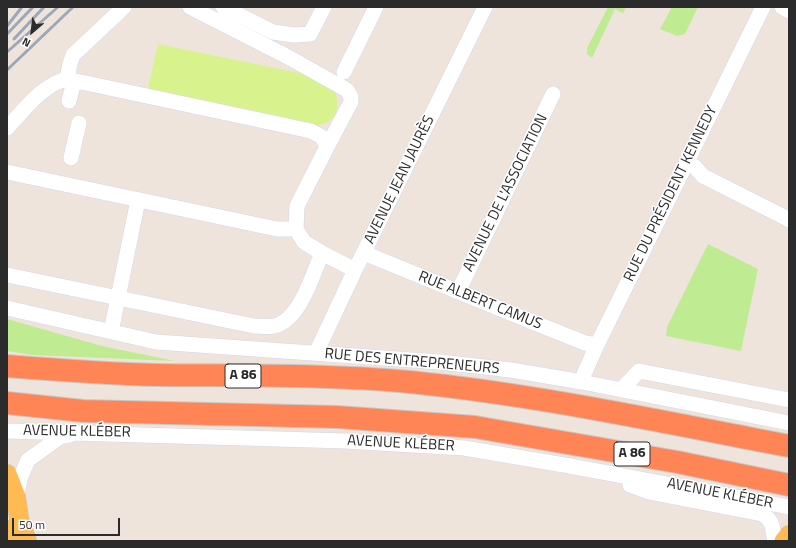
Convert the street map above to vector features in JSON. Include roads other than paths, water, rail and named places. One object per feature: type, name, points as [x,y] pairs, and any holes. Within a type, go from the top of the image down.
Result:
[{"type":"highway","name":"A 86","points":[[7,366],[66,371],[154,375],[338,378],[409,382],[478,390],[584,406],[789,446]]},
{"type":"highway","name":"A 86","points":[[7,403],[83,411],[337,416],[475,427],[646,457],[789,485]]},
{"type":"main road","points":[[7,474],[16,497],[19,518],[27,541]]},
{"type":"main road","points":[[7,530],[10,541]]},
{"type":"main road","points":[[784,541],[789,536]]},
{"type":"street","points":[[69,101],[70,64],[73,55],[124,7]]},
{"type":"street","points":[[190,7],[288,57],[348,90],[351,97],[351,102],[297,206],[296,228],[304,242],[355,270]]},
{"type":"street","points":[[223,7],[268,31],[294,34],[310,34],[324,7]]},
{"type":"street","points":[[344,72],[376,7]]},
{"type":"street","name":"AVENUE JEAN JAURÈS","points":[[316,353],[355,270],[485,7]]},
{"type":"street","name":"RUE DU PRÉSIDENT KENNEDY","points":[[582,382],[597,345],[763,7]]},
{"type":"street","points":[[782,7],[789,11]]},
{"type":"street","points":[[7,128],[45,89],[57,81],[70,80],[312,131],[322,137],[328,147]]},
{"type":"street","name":"AVENUE DE L'ASSOCIATION","points":[[458,292],[553,94]]},
{"type":"street","points":[[71,158],[79,123]]},
{"type":"street","points":[[687,163],[695,167],[703,176],[789,220]]},
{"type":"street","points":[[7,172],[277,229],[296,228]]},
{"type":"street","points":[[111,332],[138,200]]},
{"type":"street","points":[[7,275],[254,326],[277,326],[288,320],[303,298],[322,253]]},
{"type":"street","name":"RUE ALBERT CAMUS","points":[[364,253],[585,343],[597,345]]},
{"type":"street","name":"RUE DES ENTREPRENEURS","points":[[7,304],[34,314]]},
{"type":"street","name":"RUE DES ENTREPRENEURS","points":[[7,308],[156,342],[440,362],[511,370],[582,382],[789,423]]},
{"type":"street","points":[[621,390],[638,370],[788,396]]},
{"type":"street","name":"AVENUE KLÉBER","points":[[7,431],[82,432],[345,441],[464,448],[570,466],[789,507]]},
{"type":"street","points":[[16,497],[21,476],[28,460],[60,437],[82,432]]},
{"type":"street","points":[[570,466],[649,492],[762,514],[769,518],[772,523],[775,541]]},
{"type":"railway","points":[[7,26],[22,7]]},
{"type":"railway","points":[[7,34],[33,7]]},
{"type":"railway","points":[[14,39],[44,7]]},
{"type":"railway","points":[[7,52],[58,7]]},
{"type":"railway","points":[[7,70],[73,7]]}]
